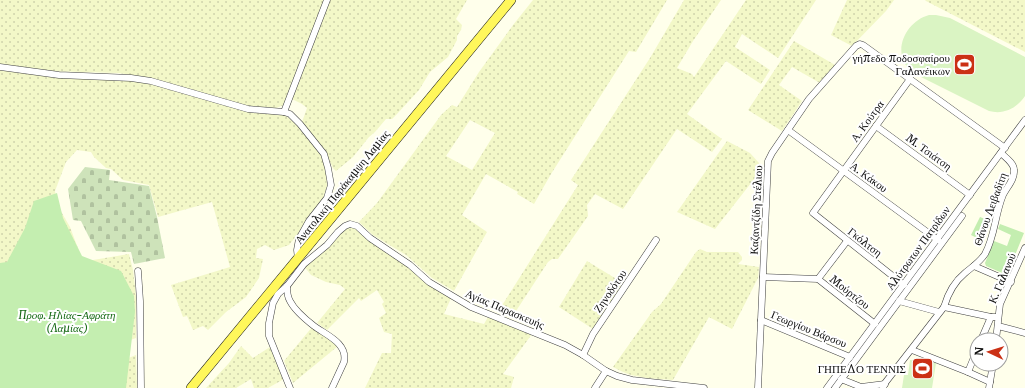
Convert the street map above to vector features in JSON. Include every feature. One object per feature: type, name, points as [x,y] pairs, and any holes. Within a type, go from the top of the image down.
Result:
[{"type":"main road","name":"Ανατολική Παράκαμψη Λαμίας","points":[[191,388],[286,283],[298,259],[511,0]]},
{"type":"street","points":[[284,112],[327,0]]},
{"type":"street","name":"Καζαντζίδη Στέλιου","points":[[758,388],[768,161],[816,91],[856,46],[860,44],[863,45]]},
{"type":"street","name":"Θάνου Λειβαδίτη","points":[[841,379],[861,387],[884,386],[944,307],[951,289],[985,254],[1002,200],[1013,176],[1014,167],[1003,151],[863,45]]},
{"type":"street","points":[[0,67],[55,74],[131,78],[151,81],[248,109],[284,112],[293,116],[322,150],[326,159],[330,180],[330,191],[327,198],[309,221],[300,239],[297,250],[298,259]]},
{"type":"street","name":"Α. Κούτρα","points":[[814,215],[815,211],[910,80]]},
{"type":"street","name":"Αλύτρωτων Πατρίδων","points":[[827,388],[938,240],[1025,120]]},
{"type":"street","name":"Μ. Τσιάτση","points":[[876,126],[970,195]]},
{"type":"street","name":"Α. Κάκου","points":[[788,130],[938,240]]},
{"type":"street","name":"Γκόλτση","points":[[814,215],[904,285]]},
{"type":"street","points":[[835,388],[962,216]]},
{"type":"street","name":"Αγίας Παρασκευής","points":[[286,283],[338,232],[345,226],[353,225],[410,265],[429,282],[471,307],[565,345],[606,371],[632,380],[682,387],[704,388]]},
{"type":"street","name":"Ζηνοδότου","points":[[583,355],[593,334],[656,240]]},
{"type":"street","points":[[818,279],[848,241]]},
{"type":"street","name":"Κ. Γαλανού","points":[[997,332],[1000,304],[1024,252]]},
{"type":"street","points":[[974,266],[1010,282]]},
{"type":"street","points":[[138,271],[141,388]]},
{"type":"street","name":"Μούρτζου","points":[[763,277],[818,279],[875,324]]},
{"type":"street","points":[[286,283],[273,303],[268,334],[290,388]]},
{"type":"street","points":[[286,283],[288,298],[294,307],[311,324],[337,341],[343,350],[345,357],[344,362],[332,388]]},
{"type":"street","points":[[899,301],[939,312]]},
{"type":"street","points":[[944,307],[991,317],[998,317]]},
{"type":"street","points":[[984,332],[991,317]]},
{"type":"street","name":"Γεωργίου Βάρσου","points":[[761,320],[850,357]]},
{"type":"street","points":[[998,326],[1025,333]]},
{"type":"street","points":[[912,350],[968,372],[990,385],[991,372]]},
{"type":"street","points":[[595,388],[606,371]]},
{"type":"green space","points":[[0,0],[324,0],[284,105],[276,108],[247,106],[140,76],[118,73],[49,71],[0,64]]},
{"type":"green space","points":[[330,0],[467,0],[456,19],[462,25],[461,30],[448,57],[430,72],[419,90],[397,114],[392,119],[386,119],[353,157],[336,171],[324,149],[302,122],[307,108],[292,99]]},
{"type":"green space","points":[[533,0],[667,0],[636,52],[629,51],[551,174],[534,204],[517,194],[518,192],[486,174],[462,215],[487,232],[454,291],[432,278],[406,255],[373,235],[359,222],[377,203],[441,115],[452,105],[457,107],[479,72]],"holes":[[[470,120],[495,133],[472,170],[446,156]]]},
{"type":"green space","points":[[684,0],[721,0],[693,41],[677,68],[692,74],[694,77],[746,0],[816,0],[778,58],[742,34],[735,47],[770,70],[761,84],[726,61],[687,114],[722,139],[712,152],[677,129],[623,209],[595,194],[587,205],[588,216],[558,259],[552,259],[548,262],[516,311],[502,311],[501,307],[578,185],[571,180],[650,58]]},
{"type":"green space","points":[[847,0],[894,0],[886,11],[852,46],[831,35]]},
{"type":"green space","points":[[925,0],[1025,0],[1025,52],[926,1]]},
{"type":"green space","name":"γήπεδο ποδοσφαίρου Γαλανέικων","points":[[929,15],[950,18],[1025,57],[1025,96],[1022,100],[1010,110],[1000,112],[989,111],[917,75],[910,70],[904,62],[902,55],[901,47],[903,40],[910,27],[922,18]]},
{"type":"green space","points":[[794,41],[835,65],[820,83],[792,67],[779,85],[802,101],[782,131],[748,110]]},
{"type":"green space","points":[[0,69],[151,83],[256,113],[285,115],[300,128],[322,156],[326,172],[327,186],[323,198],[289,245],[274,250],[265,245],[257,249],[256,258],[263,259],[259,278],[246,297],[226,312],[208,330],[203,326],[193,330],[187,316],[183,317],[171,285],[230,267],[212,202],[158,217],[149,185],[123,180],[111,169],[106,168],[94,157],[91,152],[77,150],[66,162],[55,191],[56,197],[59,208],[70,227],[82,259],[87,261],[129,254],[133,270],[136,296],[136,338],[122,343],[126,359],[136,355],[137,388],[0,388]]},
{"type":"green space","points":[[727,141],[750,153],[762,169],[715,229],[677,212]]},
{"type":"green space","points":[[85,167],[110,170],[109,180],[149,186],[165,258],[134,264],[131,252],[96,251],[81,221],[73,220],[68,189]]},
{"type":"green space","name":"Προφ. Ηλίας-Αφράτη (Λαμίας)","points":[[57,193],[63,218],[82,256],[121,271],[134,296],[135,312],[126,388],[0,388],[0,263],[7,262],[25,228],[34,201]]},
{"type":"green space","points":[[980,217],[990,221],[983,241],[971,235]]},
{"type":"green space","points":[[1000,224],[1024,233],[1007,275],[986,266],[985,263],[994,241],[1007,246],[1011,235],[998,229]]},
{"type":"green space","points":[[352,225],[452,296],[444,314],[484,324],[488,317],[532,334],[503,374],[514,377],[511,388],[365,388],[382,353],[391,353],[392,334],[384,332],[379,318],[386,313],[382,304],[384,302],[377,290],[361,301],[359,298],[327,330],[317,323],[345,289],[340,285],[326,282],[311,275],[303,265],[346,226]]},
{"type":"green space","points":[[700,249],[707,252],[738,252],[742,257],[742,260],[738,264],[759,267],[758,278],[732,329],[709,317],[673,380],[631,375],[613,367],[652,312],[661,304],[696,252]]},
{"type":"green space","points":[[587,261],[623,283],[593,329],[559,307]]},
{"type":"green space","points":[[313,326],[338,346],[293,383],[284,361]]},
{"type":"green space","points":[[241,346],[253,358],[270,347],[284,379],[268,388],[254,388],[251,379],[236,388],[206,388],[229,363]]},
{"type":"green space","name":"ΓΗΠΕΔΟ ΤΕΝΝΙΣ","points":[[910,360],[936,363],[932,388],[902,388],[904,375],[908,375]]},
{"type":"place","name":"γήπεδο ποδοσφαίρου Γαλανέικων","points":[[965,64]]},
{"type":"place","name":"ΓΗΠΕΔΟ ΤΕΝΝΙΣ","points":[[922,369]]}]
